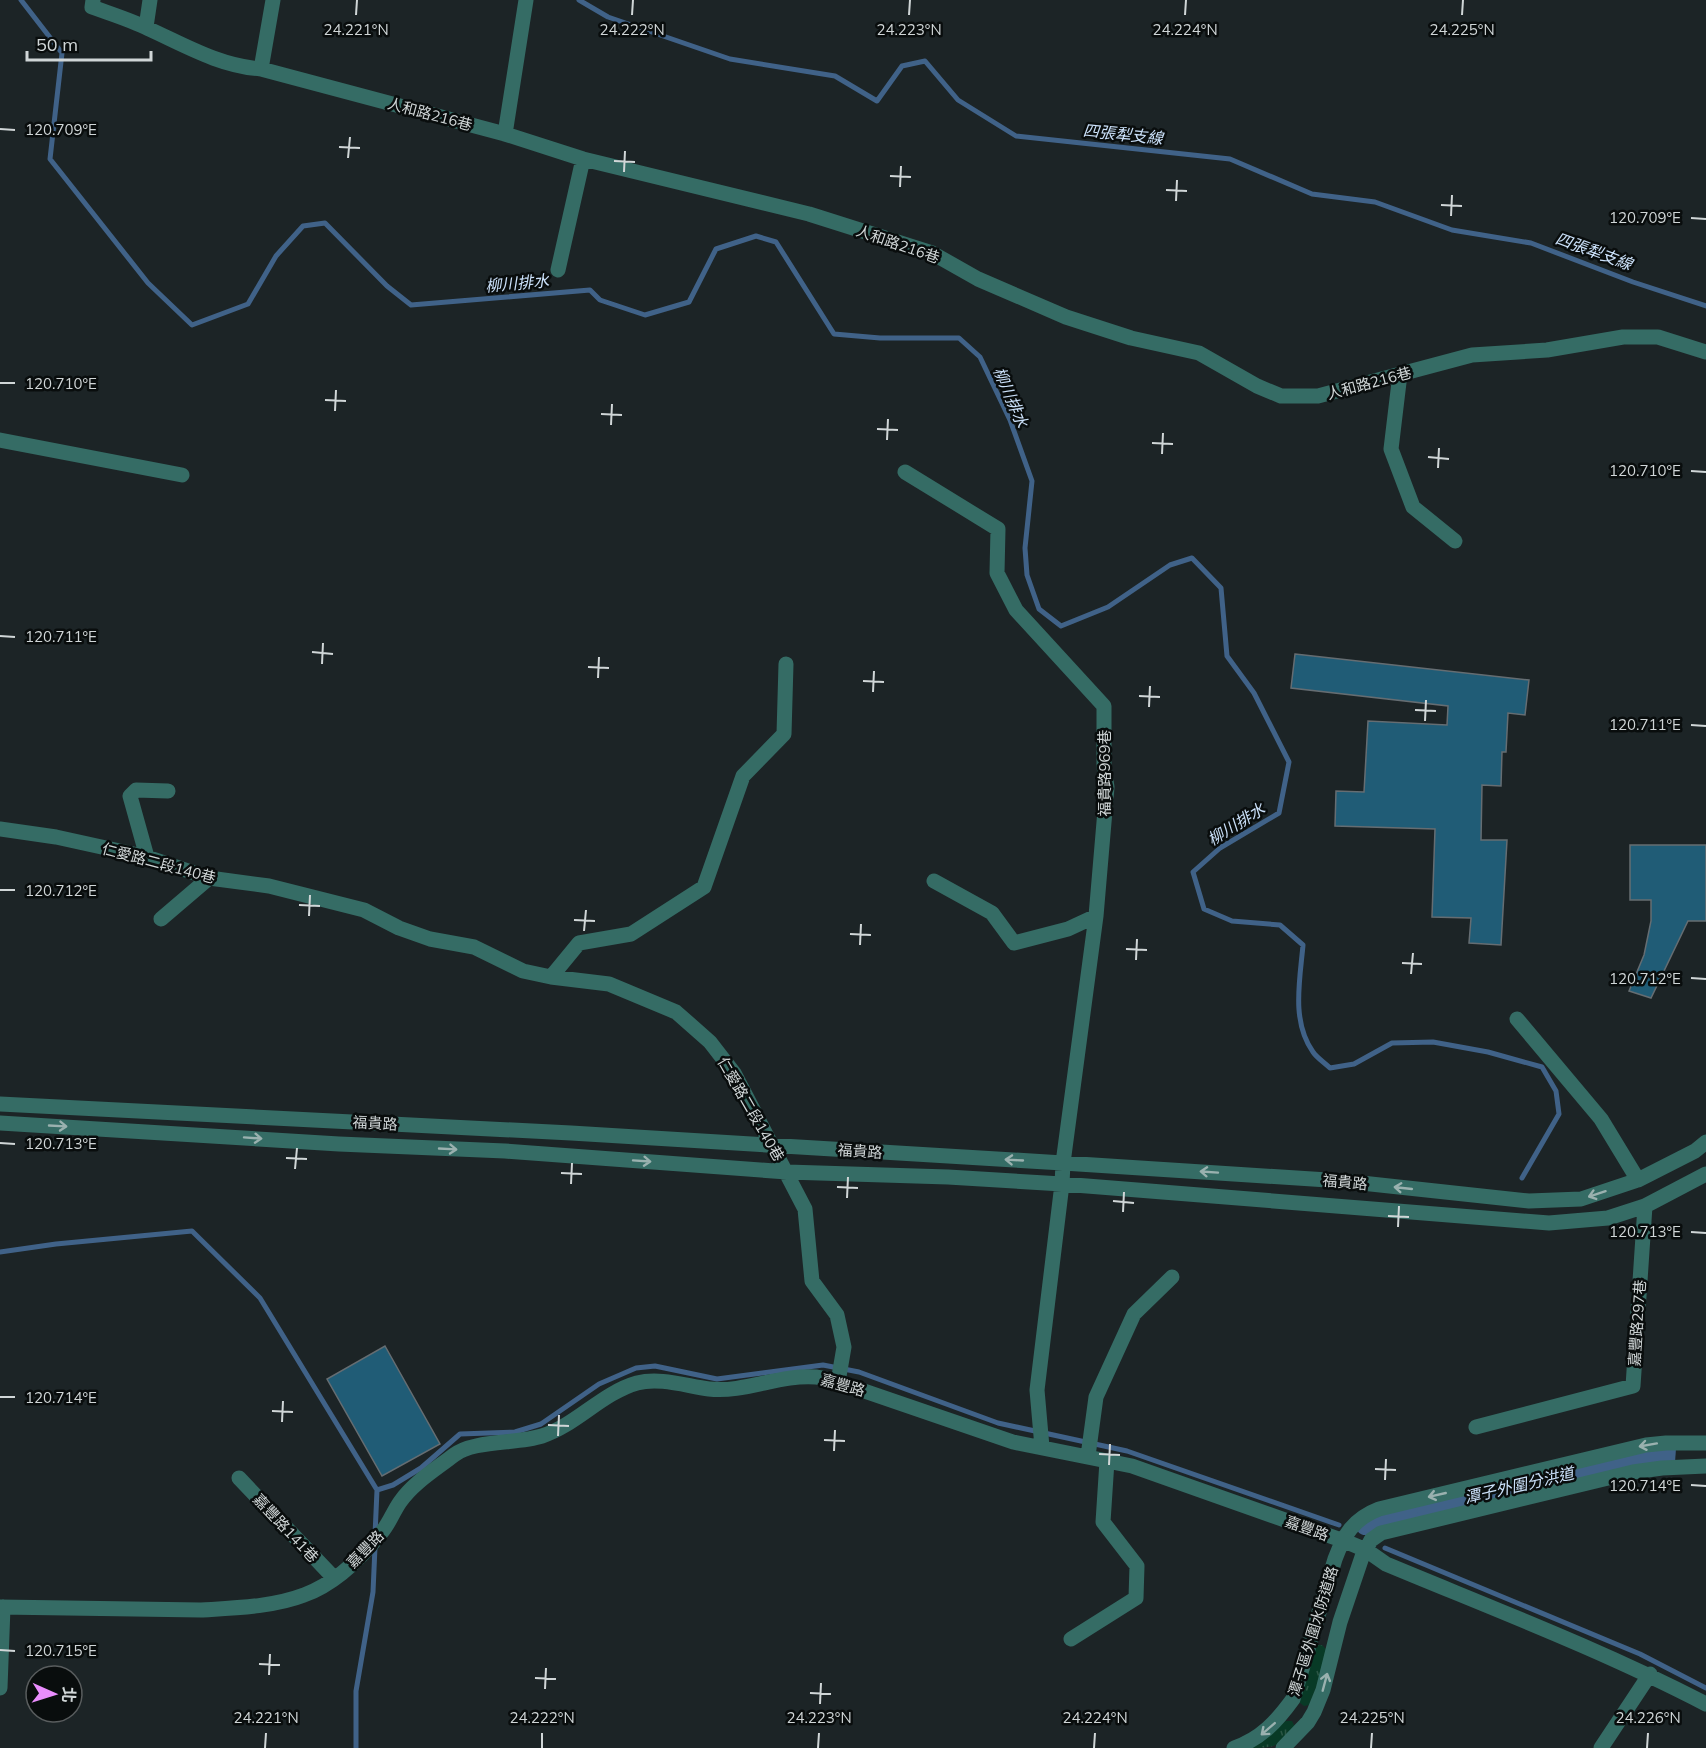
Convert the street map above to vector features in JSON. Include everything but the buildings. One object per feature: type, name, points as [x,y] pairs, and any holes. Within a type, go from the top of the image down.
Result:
[{"type":"street","name":"人和路216巷","points":[[93,0],[92,7],[146,27],[208,57],[243,68],[261,69],[505,134],[583,159],[809,214],[932,253],[978,279],[1066,317],[1131,338],[1199,353],[1257,386],[1281,396],[1318,396],[1472,355],[1547,350],[1623,337],[1658,337],[1706,352]]},
{"type":"street","points":[[146,27],[150,0]]},
{"type":"street","points":[[261,69],[273,0]]},
{"type":"street","points":[[505,134],[526,0]]},
{"type":"street","points":[[558,270],[583,159]]},
{"type":"street","points":[[1400,374],[1391,449],[1413,507],[1455,541]]},
{"type":"street","points":[[0,440],[182,474]]},
{"type":"street","name":"福貴路969巷","points":[[904,472],[998,529],[996,573],[1016,610],[1104,706],[1104,767],[1107,787],[1096,916],[1063,1163],[1037,1390],[1042,1447]]},
{"type":"street","points":[[551,977],[579,943],[631,934],[704,887],[743,776],[784,734],[786,664]]},
{"type":"street","points":[[147,857],[130,796],[136,790],[168,791]]},
{"type":"street","name":"仁愛路二段140巷","points":[[0,829],[56,837],[147,857],[209,878],[269,886],[364,910],[399,928],[430,939],[474,947],[523,971],[609,984],[676,1012],[710,1042],[734,1073],[805,1209],[812,1281],[837,1315],[844,1347],[838,1382]]},
{"type":"street","points":[[161,919],[209,878]]},
{"type":"street","points":[[934,880],[992,914],[1014,943],[1068,929],[1096,916]]},
{"type":"street","points":[[1517,1019],[1601,1119],[1638,1180]]},
{"type":"street","name":"福貴路","points":[[0,1104],[773,1144],[1343,1181],[1529,1201],[1581,1199],[1638,1180],[1695,1151],[1706,1142]]},
{"type":"street","name":"福貴路","points":[[0,1123],[339,1144],[505,1151],[787,1172],[948,1177],[1062,1184],[1549,1223],[1608,1218],[1645,1206],[1706,1174]]},
{"type":"street","name":"嘉豐路297巷","points":[[1476,1427],[1633,1386],[1645,1206]]},
{"type":"street","points":[[1088,1456],[1096,1397],[1134,1314],[1172,1277]]},
{"type":"street","name":"嘉豐路","points":[[2,1607],[228,1608],[306,1595],[334,1578],[366,1551],[384,1531],[401,1501],[420,1481],[467,1448],[543,1436],[623,1389],[638,1383],[654,1381],[730,1390],[817,1377],[838,1382],[1013,1442],[1132,1466],[1342,1540],[1366,1550],[1386,1564],[1574,1640],[1650,1674],[1706,1704]]},
{"type":"street","name":"潭子區外圍水防道路","points":[[1234,1748],[1266,1731],[1293,1699],[1342,1540],[1353,1524],[1368,1513],[1646,1445],[1704,1443],[1703,1466],[1633,1472],[1381,1533],[1371,1540],[1340,1622],[1323,1690],[1309,1720],[1283,1748]]},
{"type":"street","points":[[1071,1639],[1136,1598],[1137,1566],[1103,1522],[1107,1461]]},
{"type":"street","name":"嘉豐路141巷","points":[[239,1478],[334,1578]]},
{"type":"street","points":[[0,1688],[2,1607]]},
{"type":"street","points":[[1601,1748],[1650,1674]]},
{"type":"street","name":"潭子區外圍水防道路","points":[[1287,1707],[1309,1720]]},
{"type":"green space","points":[[1318,1645],[1322,1645],[1327,1650],[1320,1678],[1309,1705],[1304,1706],[1299,1702]]},
{"type":"green space","points":[[1286,1721],[1292,1721],[1295,1727],[1280,1743],[1263,1748],[1248,1748]]},
{"type":"water","points":[[1655,1448],[1676,1448],[1675,1463],[1389,1526],[1385,1513]]},
{"type":"waterway","name":"柳川排水","points":[[21,0],[62,53],[50,159],[148,283],[192,325],[248,304],[276,256],[303,226],[325,223],[387,286],[411,305],[590,290],[600,300],[645,315],[689,302],[716,249],[756,236],[776,242],[834,334],[880,338],[959,338],[980,357],[1010,420],[1032,481],[1025,548],[1027,575],[1039,609],[1061,626],[1108,607],[1170,565],[1192,558],[1221,588],[1227,656],[1254,693],[1289,762],[1279,813],[1220,848],[1193,872],[1204,909],[1232,921],[1280,925],[1303,945],[1299,1014],[1306,1040],[1313,1052],[1330,1068],[1354,1064],[1392,1043],[1433,1042],[1488,1052],[1542,1067],[1556,1091],[1559,1114],[1522,1178]]},
{"type":"waterway","name":"四張犁支線","points":[[579,0],[608,17],[730,59],[835,76],[877,101],[902,66],[925,61],[958,100],[1016,136],[1230,159],[1312,194],[1375,202],[1452,230],[1531,243],[1633,282],[1706,306]]},
{"type":"waterway","points":[[0,1252],[56,1244],[192,1231],[260,1298],[377,1490],[393,1485],[421,1468],[460,1434],[515,1432],[541,1424],[599,1384],[636,1368],[655,1366],[717,1379],[823,1365],[859,1372],[998,1423],[1127,1451],[1339,1525]]},
{"type":"waterway","points":[[375,1535],[377,1490]]},
{"type":"waterway","name":"潭子外圍分洪道","points":[[1365,1526],[1409,1511]]},
{"type":"waterway","points":[[356,1748],[356,1691],[373,1592],[375,1547]]},
{"type":"waterway","points":[[1385,1548],[1640,1654],[1706,1688]]}]
